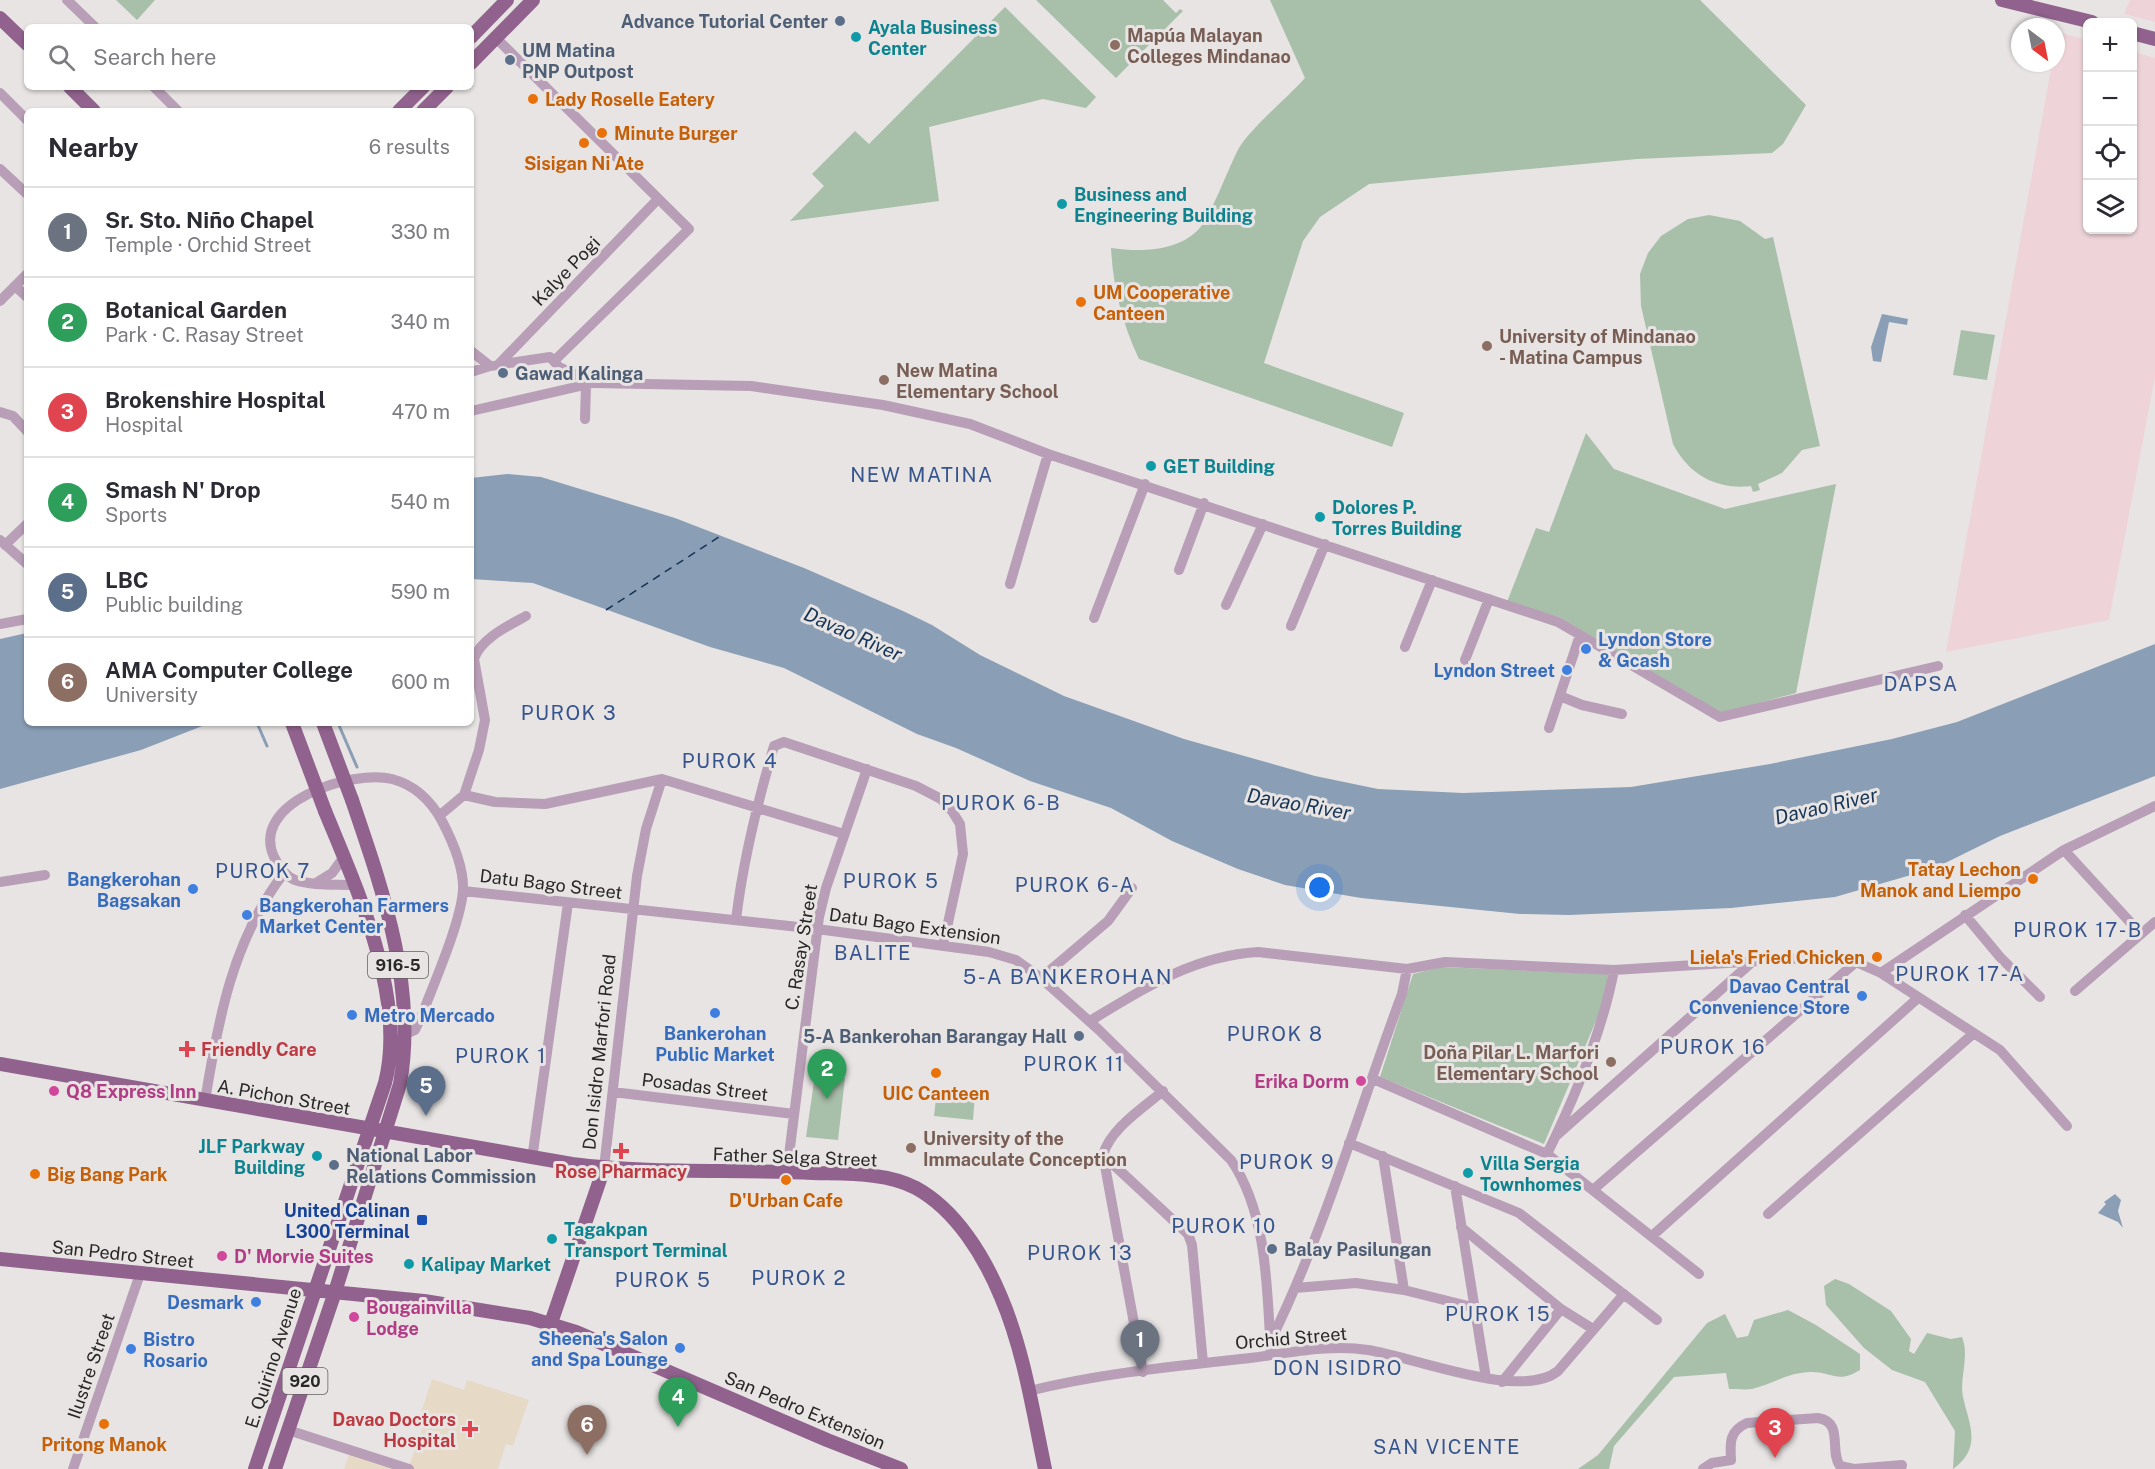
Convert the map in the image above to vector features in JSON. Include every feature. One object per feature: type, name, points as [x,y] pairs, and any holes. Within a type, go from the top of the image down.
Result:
[{"type":"main road","points":[[474,34],[507,0]]},
{"type":"main road","points":[[474,60],[533,0]]},
{"type":"main road","points":[[2004,0],[2083,20]]},
{"type":"main road","points":[[0,18],[24,41]]},
{"type":"main road","points":[[2137,34],[2155,39]]},
{"type":"main road","points":[[73,90],[91,108]]},
{"type":"main road","points":[[402,108],[420,90]]},
{"type":"main road","points":[[426,108],[444,90]]},
{"type":"main road","name":"E. Quirino Avenue","points":[[255,1469],[388,1070],[390,1032],[383,977],[354,885],[293,726]]},
{"type":"main road","name":"E. Quirino Avenue","points":[[275,1469],[335,1292],[400,1084],[406,1034],[400,975],[384,899],[352,800],[323,726]]},
{"type":"main road","name":"A. Pichon Street","points":[[0,1064],[532,1159]]},
{"type":"main road","name":"Father Selga Street","points":[[532,1159],[604,1168],[850,1174],[896,1181],[915,1188],[936,1203],[963,1231],[990,1274],[1011,1323],[1029,1391],[1045,1469]]},
{"type":"main road","name":"Don Isidro Marfori Road","points":[[551,1323],[604,1168]]},
{"type":"main road","name":"San Pedro Street","points":[[0,1259],[314,1290]]},
{"type":"main road","name":"San Pedro Extension","points":[[314,1290],[424,1301],[551,1323],[901,1469]]},
{"type":"street","points":[[67,0],[92,24]]},
{"type":"street","points":[[496,38],[689,229],[555,361]]},
{"type":"street","points":[[157,90],[175,108]]},
{"type":"street","points":[[0,93],[24,117]]},
{"type":"street","points":[[0,169],[24,191]]},
{"type":"street","name":"Kalye Pogi","points":[[494,366],[658,200]]},
{"type":"street","points":[[0,301],[24,277]]},
{"type":"street","points":[[15,286],[24,294]]},
{"type":"street","points":[[474,353],[494,366]]},
{"type":"street","points":[[474,371],[550,357],[559,367],[590,384]]},
{"type":"street","points":[[585,419],[590,384]]},
{"type":"street","points":[[474,410],[590,384],[751,386],[884,405],[970,424],[1048,454],[1204,503],[1558,622],[1720,717],[1938,666]]},
{"type":"street","points":[[1,414],[13,416],[24,428]]},
{"type":"street","points":[[1010,584],[1048,454]]},
{"type":"street","points":[[1094,618],[1145,484]]},
{"type":"street","points":[[1179,570],[1204,503]]},
{"type":"street","points":[[1226,605],[1263,524]]},
{"type":"street","points":[[24,526],[3,543],[24,561]]},
{"type":"street","points":[[1291,626],[1325,544]]},
{"type":"street","points":[[1406,647],[1432,580]]},
{"type":"street","points":[[1465,660],[1489,599]]},
{"type":"street","points":[[440,816],[464,795],[485,720],[474,659],[476,651],[500,632],[526,616]]},
{"type":"street","points":[[0,624],[24,620]]},
{"type":"street","points":[[1550,728],[1580,635]]},
{"type":"street","points":[[1560,696],[1582,705],[1622,714]]},
{"type":"street","points":[[736,920],[742,868],[756,807],[774,746],[779,743],[867,769],[928,791],[941,800],[960,824],[963,840],[961,870],[943,946]]},
{"type":"street","name":"C. Rasay Street","points":[[787,1172],[817,929],[823,898],[867,769]]},
{"type":"street","name":"Datu Bago Street","points":[[284,873],[272,852],[272,826],[279,814],[291,804],[323,789],[366,777],[393,779],[418,792],[440,816],[458,858],[463,891],[817,929]]},
{"type":"street","points":[[464,795],[495,802],[545,804],[662,779],[844,834]]},
{"type":"street","name":"Don Isidro Marfori Road","points":[[604,1168],[641,851],[662,779]]},
{"type":"street","points":[[1881,973],[2064,850],[2155,806]]},
{"type":"street","points":[[2064,850],[2142,934]]},
{"type":"street","points":[[316,883],[332,873],[344,857]]},
{"type":"street","points":[[206,1101],[223,1003],[244,942],[264,900],[284,873],[296,880],[354,885]]},
{"type":"street","points":[[0,882],[45,875]]},
{"type":"street","points":[[1041,978],[1108,921],[1132,888]]},
{"type":"street","points":[[406,1034],[415,1030],[422,1015],[459,911],[463,891]]},
{"type":"street","points":[[532,1159],[568,903]]},
{"type":"street","points":[[1965,915],[2000,957],[2040,997]]},
{"type":"street","points":[[2075,990],[2155,922]]},
{"type":"street","name":"Datu Bago Extension","points":[[817,929],[1004,955],[1027,966],[1090,1021],[1163,1091],[1231,1160],[1241,1174],[1260,1237],[1271,1355]]},
{"type":"street","points":[[1090,1021],[1178,970],[1223,956],[1258,952],[1407,969],[1445,962],[1614,970],[1807,958],[1856,962],[1881,973],[2000,1050],[2014,1063],[2067,1126]]},
{"type":"street","points":[[1594,1189],[1856,962]]},
{"type":"street","points":[[1557,1135],[1751,963]]},
{"type":"street","points":[[1270,1341],[1295,1288],[1349,1143],[1402,994],[1407,969]]},
{"type":"street","points":[[1547,1154],[1557,1135],[1608,1001],[1614,970]]},
{"type":"street","points":[[1652,1236],[1918,998]]},
{"type":"street","points":[[1768,1214],[1974,1033]]},
{"type":"street","points":[[1372,1079],[1547,1154],[1699,1274]]},
{"type":"street","points":[[1143,1371],[1103,1155],[1106,1144],[1112,1137],[1163,1091]]},
{"type":"street","name":"Posadas Street","points":[[613,1092],[794,1114]]},
{"type":"street","points":[[1349,1143],[1519,1213],[1657,1320]]},
{"type":"street","points":[[1103,1155],[1188,1234],[1192,1245],[1203,1363]]},
{"type":"street","points":[[1383,1156],[1404,1290]]},
{"type":"street","points":[[1455,1186],[1472,1307],[1486,1378]]},
{"type":"street","points":[[1461,1227],[1561,1309],[1593,1329]]},
{"type":"street","name":"Ilustre Street","points":[[73,1469],[140,1274]]},
{"type":"street","points":[[1295,1288],[1356,1283],[1404,1290],[1472,1307]]},
{"type":"street","name":"Orchid Street","points":[[1029,1391],[1143,1371],[1338,1349],[1365,1350],[1502,1382],[1534,1381],[1552,1376],[1624,1294]]},
{"type":"street","points":[[1502,1382],[1561,1309]]},
{"type":"street","points":[[1703,1469],[1713,1462],[1731,1460],[1730,1438],[1742,1425],[1760,1420],[1818,1418],[1826,1420],[1833,1428],[1836,1439],[1835,1457],[1840,1466],[1854,1468],[1902,1465],[1901,1469]]},
{"type":"street","points":[[288,1430],[376,1462],[409,1469]]},
{"type":"shaded area","points":[[2130,0],[2155,0],[2155,22],[2124,14]]},
{"type":"shaded area","points":[[2065,34],[2083,39],[2083,234],[2137,234],[2137,53],[2155,58],[2155,377],[2109,620],[1946,652],[2050,72],[2065,72]]},
{"type":"shaded area","name":"Davao Doctors Hospital","points":[[432,1379],[464,1390],[467,1380],[529,1400],[513,1446],[506,1444],[498,1469],[408,1469],[427,1415],[421,1412]]},
{"type":"shaded area","name":"Davao Doctors Hospital","points":[[349,1454],[396,1469],[344,1469]]},
{"type":"green space","points":[[116,0],[155,0],[137,20]]},
{"type":"green space","name":"Mapúa Malayan Colleges Mindanao","points":[[1036,0],[1163,0],[1176,13],[1180,9],[1183,11],[1116,78]]},
{"type":"green space","points":[[1270,0],[1700,0],[1806,105],[1783,144],[1772,153],[1637,159],[1369,184],[1320,217],[1303,241],[1264,363],[1404,413],[1392,447],[1139,359],[1119,305],[1111,248],[1157,249],[1179,243],[1198,230],[1208,215],[1244,140],[1305,78]]},
{"type":"green space","points":[[1005,7],[1096,97],[1086,108],[1043,99],[929,127],[939,201],[790,221],[824,186],[812,174],[855,131],[869,144]]},
{"type":"green space","points":[[1709,215],[1740,221],[1765,239],[1773,237],[1820,446],[1802,450],[1782,473],[1758,484],[1760,490],[1753,492],[1751,486],[1727,485],[1705,478],[1687,464],[1673,444],[1641,306],[1640,274],[1648,253],[1661,236],[1688,219]]},
{"type":"green space","points":[[1961,330],[1995,335],[1987,380],[1953,375]]},
{"type":"green space","points":[[1586,433],[1614,469],[1725,509],[1836,484],[1796,693],[1722,713],[1559,617],[1507,602],[1536,528],[1549,532]]},
{"type":"green space","points":[[1441,967],[1608,974],[1604,1002],[1544,1144],[1380,1077],[1413,974]]},
{"type":"green space","points":[[815,1075],[845,1078],[838,1140],[806,1137]]},
{"type":"green space","points":[[937,1090],[975,1094],[973,1120],[934,1116]]},
{"type":"green space","points":[[1835,1279],[1849,1284],[1891,1311],[1911,1339],[1909,1351],[1914,1354],[1927,1333],[1951,1339],[1962,1337],[1965,1352],[1962,1390],[1971,1429],[1971,1441],[1966,1457],[1953,1469],[1955,1431],[1925,1382],[1892,1370],[1864,1348],[1826,1305],[1824,1286]]},
{"type":"green space","points":[[1788,1310],[1816,1325],[1860,1354],[1860,1370],[1840,1377],[1819,1372],[1803,1373],[1752,1389],[1729,1389],[1726,1373],[1674,1377],[1614,1446],[1609,1469],[1578,1469],[1598,1455],[1707,1323],[1725,1314],[1737,1338],[1748,1336],[1754,1320]]},
{"type":"water","points":[[1882,314],[1908,319],[1907,325],[1889,322],[1881,362],[1873,361],[1871,347]]},
{"type":"water","name":"Davao River","points":[[507,474],[541,477],[675,518],[804,568],[903,611],[932,625],[980,655],[1064,696],[1184,739],[1315,776],[1378,789],[1463,793],[1631,787],[1770,764],[1892,739],[1957,722],[2155,644],[2155,776],[2000,836],[1935,868],[1835,897],[1731,908],[1569,915],[1520,914],[1361,898],[1285,885],[1238,869],[1172,841],[1111,808],[1030,781],[956,748],[917,734],[784,668],[710,647],[533,583],[474,579],[474,478]]},
{"type":"water","points":[[24,634],[24,726],[202,726],[141,750],[0,789],[0,639]]},
{"type":"water","points":[[2115,1194],[2121,1200],[2118,1211],[2123,1228],[2118,1222],[2098,1213],[2106,1204],[2104,1202]]},
{"type":"waterway","points":[[258,726],[267,746]]},
{"type":"waterway","points":[[339,726],[357,767]]},
{"type":"ferry route","points":[[606,610],[722,535]]},
{"type":"place","name":"Advance Tutorial Center","points":[[840,21]]},
{"type":"place","name":"Ayala Business Center","points":[[856,37]]},
{"type":"place","name":"Mapúa Malayan Colleges Mindanao","points":[[1115,45]]},
{"type":"place","name":"UM Matina PNP Outpost","points":[[510,60]]},
{"type":"place","name":"Lady Roselle Eatery","points":[[533,99]]},
{"type":"place","name":"Minute Burger","points":[[602,133]]},
{"type":"place","name":"Sisigan Ni Ate","points":[[584,143]]},
{"type":"place","name":"Business and Engineering Building","points":[[1062,204]]},
{"type":"place","name":"UM Cooperative Canteen","points":[[1081,302]]},
{"type":"place","name":"University of Mindanao - Matina Campus","points":[[1487,346]]},
{"type":"place","name":"Gawad Kalinga","points":[[503,373]]},
{"type":"place","name":"New Matina Elementary School","points":[[884,380]]},
{"type":"place","name":"GET Building","points":[[1151,466]]},
{"type":"place","name":"Dolores P. Torres Building","points":[[1320,517]]},
{"type":"place","name":"Lyndon Store & Gcash","points":[[1586,649]]},
{"type":"place","name":"Lyndon Street","points":[[1567,670]]},
{"type":"place","name":"Tatay Lechon Manok and Liempo","points":[[2033,879]]},
{"type":"place","name":"Bangkerohan Bagsakan","points":[[193,889]]},
{"type":"place","name":"Bangkerohan Farmers Market Center","points":[[247,915]]},
{"type":"place","name":"Liela's Fried Chicken","points":[[1877,957]]},
{"type":"place","name":"Davao Central Convenience Store","points":[[1862,996]]},
{"type":"place","name":"Bankerohan Public Market","points":[[715,1013]]},
{"type":"place","name":"Metro Mercado","points":[[352,1015]]},
{"type":"place","name":"5-A Bankerohan Barangay Hall","points":[[1079,1036]]},
{"type":"place","name":"Friendly Care","points":[[187,1049]]},
{"type":"place","name":"Doña Pilar L. Marfori Elementary School","points":[[1611,1062]]},
{"type":"place","name":"UIC Canteen","points":[[936,1073]]},
{"type":"place","name":"Erika Dorm","points":[[1361,1081]]},
{"type":"place","name":"Q8 Express Inn","points":[[54,1091]]},
{"type":"place","name":"Botanical Garden","points":[[827,1099]]},
{"type":"place","name":"LBC","points":[[426,1116]]},
{"type":"place","name":"University of the Immaculate Conception","points":[[911,1148]]},
{"type":"place","name":"Rose Pharmacy","points":[[621,1151]]},
{"type":"place","name":"JLF Parkway Building","points":[[317,1156]]},
{"type":"place","name":"National Labor Relations Commission","points":[[334,1165]]},
{"type":"place","name":"Villa Sergia Townhomes","points":[[1468,1173]]},
{"type":"place","name":"Big Bang Park","points":[[35,1174]]},
{"type":"place","name":"D'Urban Cafe","points":[[786,1180]]},
{"type":"place","name":"United Calinan L300 Terminal","points":[[422,1220]]},
{"type":"place","name":"Tagakpan Transport Terminal","points":[[552,1239]]},
{"type":"place","name":"Balay Pasilungan","points":[[1272,1249]]},
{"type":"place","name":"D' Morvie Suites","points":[[222,1256]]},
{"type":"place","name":"Kalipay Market","points":[[409,1264]]},
{"type":"place","name":"Desmark","points":[[256,1302]]},
{"type":"place","name":"Bougainvilla Lodge","points":[[354,1317]]},
{"type":"place","name":"Sheena's Salon and Spa Lounge","points":[[680,1348]]},
{"type":"place","name":"Bistro Rosario","points":[[131,1349]]},
{"type":"place","name":"Sr. Sto. Niño Chapel","points":[[1140,1370]]},
{"type":"place","name":"Pritong Manok","points":[[104,1424]]},
{"type":"place","name":"Smash N' Drop","points":[[678,1427]]},
{"type":"place","name":"Davao Doctors Hospital","points":[[470,1429]]},
{"type":"place","name":"AMA Computer College","points":[[587,1455]]},
{"type":"place","name":"Brokenshire Hospital","points":[[1775,1458]]},
{"type":"district","name":"NEW MATINA","points":[[922,475]]},
{"type":"district","name":"DAPSA","points":[[1921,684]]},
{"type":"district","name":"PUROK 3","points":[[569,713]]},
{"type":"district","name":"PUROK 4","points":[[730,761]]},
{"type":"district","name":"PUROK 6-B","points":[[1001,803]]},
{"type":"district","name":"PUROK 7","points":[[263,871]]},
{"type":"district","name":"PUROK 5","points":[[891,881]]},
{"type":"district","name":"PUROK 6-A","points":[[1075,885]]},
{"type":"district","name":"PUROK 17-B","points":[[2078,930]]},
{"type":"district","name":"BALITE","points":[[873,953]]},
{"type":"district","name":"PUROK 17-A","points":[[1960,974]]},
{"type":"district","name":"5-A BANKEROHAN","points":[[1068,976]]},
{"type":"district","name":"PUROK 8","points":[[1275,1034]]},
{"type":"district","name":"PUROK 16","points":[[1713,1047]]},
{"type":"district","name":"PUROK 1","points":[[501,1056]]},
{"type":"district","name":"PUROK 11","points":[[1074,1064]]},
{"type":"district","name":"PUROK 9","points":[[1287,1162]]},
{"type":"district","name":"PUROK 10","points":[[1224,1226]]},
{"type":"district","name":"PUROK 13","points":[[1080,1253]]},
{"type":"district","name":"PUROK 2","points":[[799,1278]]},
{"type":"district","name":"PUROK 5","points":[[663,1280]]},
{"type":"district","name":"PUROK 15","points":[[1498,1314]]},
{"type":"district","name":"DON ISIDRO","points":[[1338,1368]]},
{"type":"district","name":"SAN VICENTE","points":[[1447,1447]]}]
